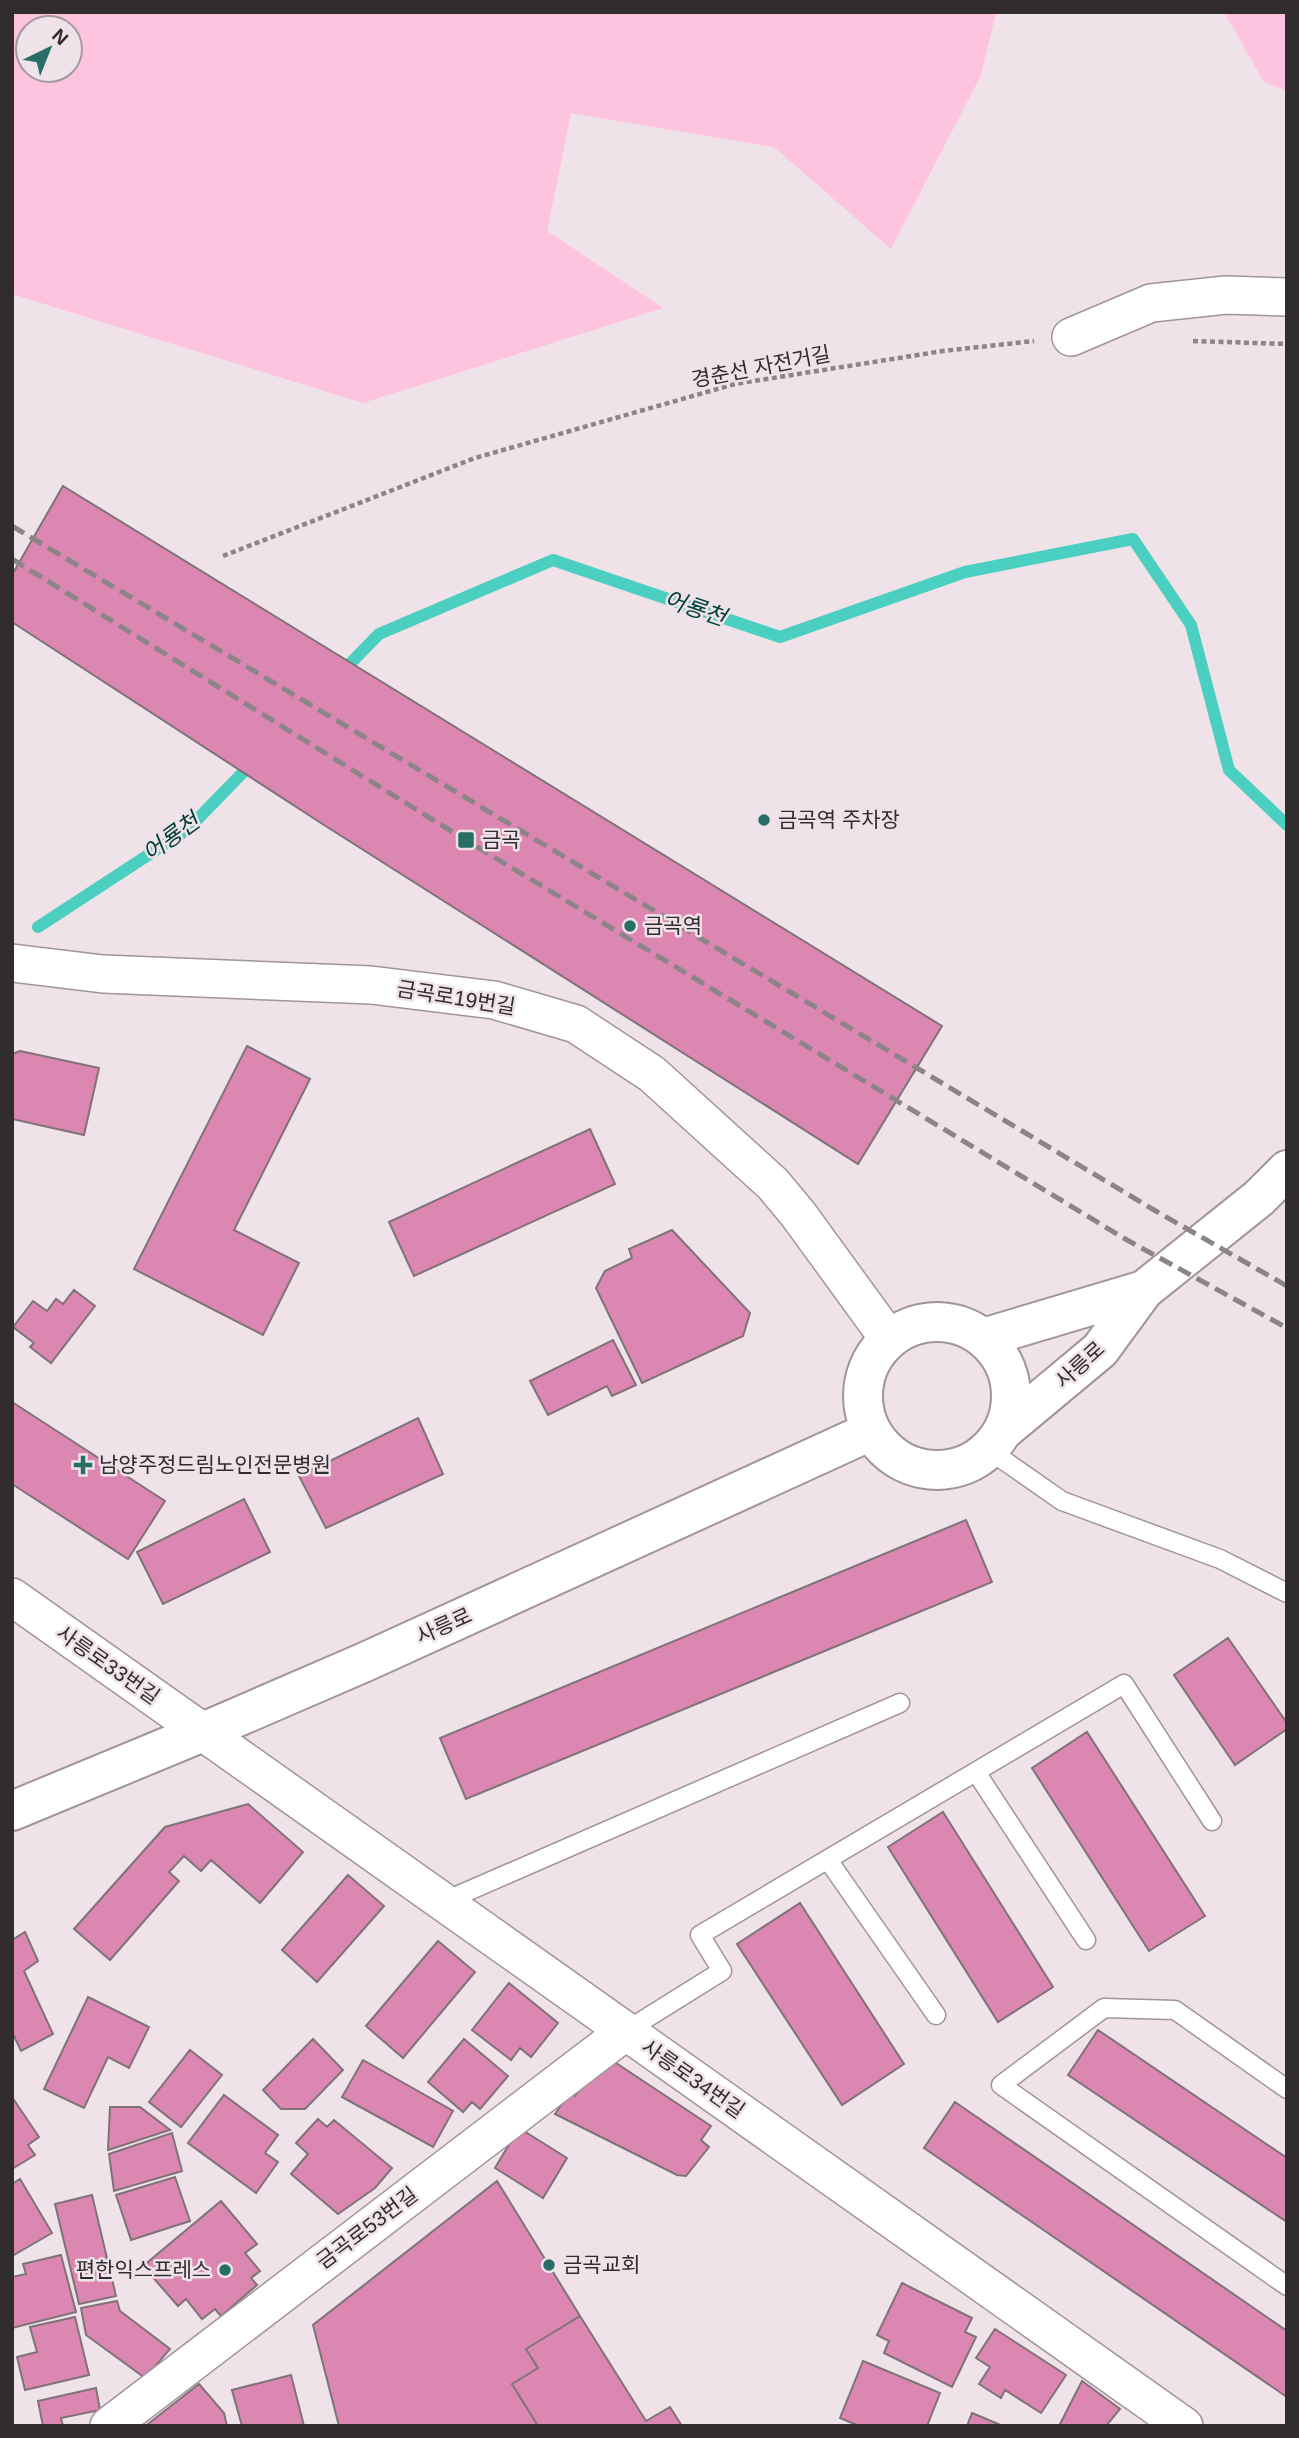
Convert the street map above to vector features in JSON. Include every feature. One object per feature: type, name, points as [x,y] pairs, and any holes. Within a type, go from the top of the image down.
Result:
[{"type":"street","points":[[1071,337],[1151,303],[1226,295],[1287,297]]},
{"type":"street","name":"금곡로19번길","points":[[12,963],[103,974],[371,985],[494,1000],[576,1024],[652,1074],[773,1184],[889,1339]]},
{"type":"street","name":"사릉로","points":[[997,1440],[1011,1405],[1010,1380],[1000,1357],[983,1338],[961,1325],[936,1321],[911,1326],[889,1339],[872,1358],[863,1382],[863,1407],[871,1431],[885,1450],[904,1464],[926,1470],[948,1470],[971,1464],[1100,1350],[1144,1290],[1259,1198],[1287,1170]]},
{"type":"street","name":"사릉로","points":[[983,1338],[1144,1290]]},
{"type":"street","name":"사릉로","points":[[12,1811],[365,1662],[871,1431]]},
{"type":"street","name":"사릉로33번길","points":[[12,1597],[203,1732]]},
{"type":"street","name":"사릉로34번길","points":[[203,1732],[1184,2426]]},
{"type":"street","name":"금곡로53번길","points":[[108,2426],[626,2031]]},
{"type":"lane","points":[[997,1440],[1062,1502],[1220,1559],[1287,1592]]},
{"type":"lane","points":[[626,2031],[722,1971],[701,1936],[1124,1684],[1212,1821]]},
{"type":"lane","points":[[443,1902],[900,1703]]},
{"type":"lane","points":[[976,1772],[1086,1940]]},
{"type":"lane","points":[[828,1860],[936,2015]]},
{"type":"lane","points":[[1287,2089],[1175,2010],[1104,2008],[1002,2085],[1287,2286]]},
{"type":"path","name":"경춘선 자전거길","points":[[223,556],[475,458],[735,384],[943,351],[1071,337]]},
{"type":"path","points":[[1183,341],[1287,344]]},
{"type":"shaded area","points":[[12,12],[996,12],[981,75],[891,249],[774,147],[571,113],[547,231],[663,308],[363,403],[12,294]]},
{"type":"shaded area","points":[[1224,12],[1287,12],[1287,91],[1264,82]]},
{"type":"building","name":"금곡역","points":[[63,486],[942,1026],[858,1164],[324,825],[12,622],[12,575]]},
{"type":"building","points":[[247,1046],[310,1079],[234,1230],[299,1263],[263,1335],[134,1269]]},
{"type":"building","points":[[20,1051],[99,1068],[84,1135],[12,1119],[12,1054]]},
{"type":"building","points":[[590,1129],[615,1184],[414,1276],[389,1222]]},
{"type":"building","points":[[672,1230],[750,1313],[743,1336],[642,1383],[596,1288],[605,1271],[632,1258],[629,1249]]},
{"type":"building","points":[[74,1290],[95,1306],[51,1363],[30,1347],[34,1343],[13,1327],[33,1301],[47,1311],[56,1299],[63,1304]]},
{"type":"building","points":[[613,1340],[636,1385],[612,1396],[607,1386],[548,1415],[530,1381]]},
{"type":"building","points":[[12,1402],[165,1501],[128,1559],[12,1484]]},
{"type":"building","points":[[418,1418],[443,1474],[326,1528],[299,1476]]},
{"type":"building","points":[[244,1499],[270,1552],[163,1604],[137,1552]]},
{"type":"building","points":[[966,1520],[992,1582],[466,1799],[440,1738]]},
{"type":"building","points":[[1228,1638],[1287,1723],[1287,1729],[1235,1765],[1174,1675]]},
{"type":"building","points":[[1087,1732],[1205,1916],[1149,1951],[1032,1768]]},
{"type":"building","points":[[248,1804],[303,1852],[260,1903],[211,1860],[201,1871],[184,1856],[169,1872],[179,1881],[110,1960],[74,1929],[165,1827]]},
{"type":"building","points":[[943,1812],[1053,1987],[998,2022],[888,1847]]},
{"type":"building","points":[[348,1875],[384,1906],[317,1982],[282,1950]]},
{"type":"building","points":[[800,1903],[904,2064],[842,2105],[737,1944]]},
{"type":"building","points":[[25,1932],[38,1961],[24,1971],[53,2034],[21,2051],[12,2032],[12,1940]]},
{"type":"building","points":[[438,1941],[475,1972],[403,2058],[366,2026]]},
{"type":"building","points":[[509,1983],[558,2023],[531,2057],[520,2048],[511,2060],[472,2030]]},
{"type":"building","points":[[88,1997],[149,2027],[129,2068],[108,2057],[84,2108],[44,2089]]},
{"type":"building","points":[[1098,2030],[1287,2158],[1287,2222],[1068,2075]]},
{"type":"building","points":[[313,2039],[343,2070],[305,2109],[281,2109],[263,2090]]},
{"type":"building","points":[[464,2039],[508,2076],[480,2109],[472,2102],[463,2112],[428,2082]]},
{"type":"building","points":[[190,2050],[222,2075],[181,2127],[149,2102]]},
{"type":"building","points":[[607,2057],[711,2126],[701,2140],[709,2147],[686,2176],[677,2175],[555,2114],[570,2091],[575,2096],[591,2072],[597,2077]]},
{"type":"building","points":[[363,2060],[453,2111],[433,2147],[342,2097]]},
{"type":"building","points":[[224,2095],[278,2135],[265,2153],[278,2162],[256,2193],[188,2143]]},
{"type":"building","points":[[12,2097],[39,2137],[28,2145],[35,2155],[12,2169]]},
{"type":"building","points":[[955,2102],[1287,2331],[1287,2397],[924,2148]]},
{"type":"building","points":[[110,2107],[140,2107],[170,2130],[108,2150]]},
{"type":"building","points":[[318,2119],[327,2127],[334,2120],[392,2168],[375,2188],[338,2214],[291,2174],[308,2154],[296,2143]]},
{"type":"building","points":[[519,2128],[567,2158],[543,2198],[495,2168]]},
{"type":"building","points":[[172,2133],[182,2171],[114,2191],[109,2154]]},
{"type":"building","points":[[175,2177],[190,2221],[131,2240],[116,2195]]},
{"type":"building","points":[[20,2179],[52,2233],[12,2256],[12,2184]]},
{"type":"building","points":[[497,2181],[580,2316],[526,2349],[538,2368],[512,2384],[538,2426],[339,2426],[313,2325]]},
{"type":"building","points":[[92,2195],[116,2296],[79,2304],[55,2204]]},
{"type":"building","points":[[221,2201],[257,2244],[245,2253],[260,2271],[251,2278],[257,2285],[221,2316],[215,2309],[202,2319],[186,2299],[178,2306],[143,2266]]},
{"type":"building","points":[[61,2255],[76,2312],[12,2328],[12,2277],[26,2274],[23,2264]]},
{"type":"building","points":[[902,2283],[972,2318],[965,2332],[976,2337],[952,2387],[884,2353],[889,2341],[877,2335]]},
{"type":"building","points":[[117,2301],[120,2311],[170,2349],[145,2378],[86,2335],[81,2308]]},
{"type":"building","points":[[580,2316],[646,2421],[670,2407],[682,2426],[538,2426],[512,2384],[538,2368],[526,2349]]},
{"type":"building","points":[[75,2317],[89,2375],[25,2390],[17,2357],[37,2352],[30,2327]]},
{"type":"building","points":[[995,2329],[1066,2375],[1041,2413],[1005,2390],[1001,2398],[979,2384],[990,2367],[976,2358]]},
{"type":"building","points":[[863,2361],[940,2393],[927,2426],[859,2426],[840,2418]]},
{"type":"building","points":[[291,2375],[304,2426],[242,2426],[232,2390]]},
{"type":"building","points":[[1082,2381],[1120,2409],[1106,2426],[1059,2426]]},
{"type":"building","points":[[199,2384],[224,2413],[227,2426],[149,2426],[148,2424]]},
{"type":"building","points":[[96,2388],[100,2410],[61,2418],[63,2426],[43,2426],[38,2401]]},
{"type":"building","points":[[972,2413],[1003,2426],[967,2426]]},
{"type":"waterway","name":"어룡천","points":[[339,675],[379,634],[553,560],[780,637],[965,572],[1133,539],[1191,625],[1229,770],[1287,825]]},
{"type":"waterway","name":"어룡천","points":[[38,927],[188,829],[255,760]]},
{"type":"railway","points":[[12,526],[1154,1210],[1287,1286]]},
{"type":"railway","points":[[12,559],[451,831],[1127,1240],[1287,1328]]},
{"type":"place","name":"금곡역 주차장","points":[[764,820]]},
{"type":"place","name":"금곡","points":[[466,840]]},
{"type":"place","name":"금곡역","points":[[630,926]]},
{"type":"place","name":"남양주정드림노인전문병원","points":[[83,1465]]},
{"type":"place","name":"금곡교회","points":[[549,2265]]},
{"type":"place","name":"편한익스프레스","points":[[225,2270]]}]
